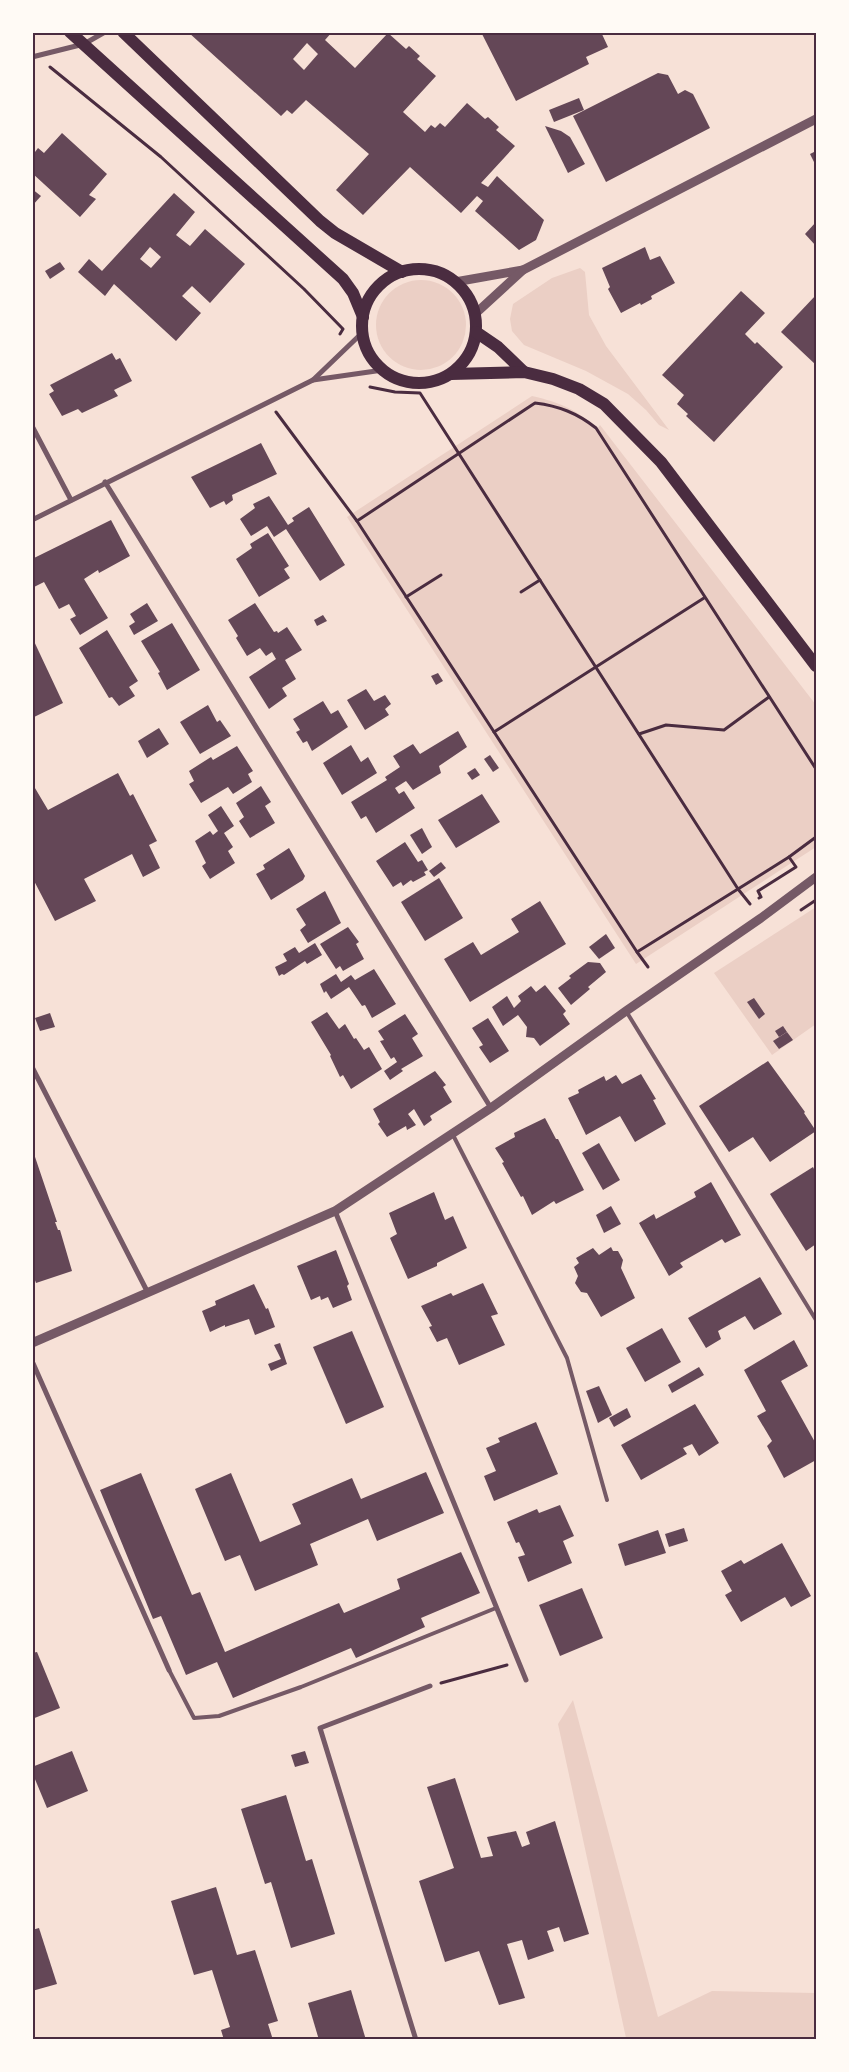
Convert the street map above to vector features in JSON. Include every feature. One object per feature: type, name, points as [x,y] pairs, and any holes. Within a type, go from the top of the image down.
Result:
[{"type":"main road","points":[[70,32],[343,279],[353,293],[363,317]]},
{"type":"main road","points":[[123,32],[320,221],[335,233],[402,272]]},
{"type":"main road","points":[[420,269],[439,272],[455,282],[468,296],[475,314],[476,332],[472,349],[463,363],[451,374],[434,382],[415,383],[398,379],[373,360],[362,332],[363,317],[376,289],[388,278],[402,272],[420,269]]},
{"type":"main road","points":[[476,332],[498,347],[524,372]]},
{"type":"main road","points":[[451,374],[524,372],[553,379],[579,389],[604,404],[661,462],[816,666]]},
{"type":"street","points":[[34,56],[84,44],[105,32]]},
{"type":"street","points":[[475,314],[523,270],[816,119]]},
{"type":"street","points":[[455,282],[523,270]]},
{"type":"street","points":[[313,380],[362,332]]},
{"type":"street","points":[[32,520],[313,380],[384,370]]},
{"type":"street","points":[[32,426],[71,500]]},
{"type":"street","points":[[105,482],[490,1108]]},
{"type":"street","points":[[32,1343],[335,1211],[490,1108],[626,1010],[814,880]]},
{"type":"street","points":[[32,1067],[148,1293]]},
{"type":"street","points":[[335,1211],[526,1680]]},
{"type":"street","points":[[32,1361],[169,1670]]},
{"type":"street","points":[[416,2040],[320,1728],[430,1686]]},
{"type":"lane","points":[[626,1010],[816,1320]]},
{"type":"lane","points":[[452,1133],[566,1358],[607,1500]]},
{"type":"lane","points":[[169,1670],[194,1718],[219,1716],[301,1687],[496,1608]]},
{"type":"path","points":[[34,56],[161,157],[310,295],[343,329],[332,350],[336,358]]},
{"type":"path","points":[[347,376],[348,387],[364,386],[395,392],[420,393],[738,889],[751,905],[761,897],[758,891],[796,867],[789,857]]},
{"type":"path","points":[[268,401],[357,521],[648,967]]},
{"type":"path","points":[[357,521],[535,403],[563,408],[581,416],[596,428],[816,769]]},
{"type":"path","points":[[406,597],[441,576]]},
{"type":"path","points":[[521,592],[540,580]]},
{"type":"path","points":[[494,732],[704,598]]},
{"type":"path","points":[[639,734],[666,725],[724,730],[770,696]]},
{"type":"path","points":[[637,952],[789,857],[816,837]]},
{"type":"path","points":[[430,1686],[518,1662]]},
{"type":"shaded area","points":[[580,268],[585,272],[589,315],[606,346],[669,430],[659,425],[628,394],[586,371],[524,345],[512,331],[510,319],[513,304],[552,278]]},
{"type":"shaded area","points":[[421,280],[438,283],[453,293],[463,308],[466,325],[463,342],[453,357],[438,367],[421,370],[404,367],[389,357],[379,342],[376,325],[379,308],[389,293],[404,283]]},
{"type":"shaded area","points":[[532,396],[552,401],[567,408],[598,428],[600,425],[816,705],[816,847],[636,964],[347,517]]},
{"type":"shaded area","points":[[816,907],[816,1024],[772,1055],[714,973]]},
{"type":"shaded area","points":[[573,1700],[658,2017],[712,1991],[816,1993],[816,2039],[624,2039],[626,2038],[558,1724]]},
{"type":"building","points":[[188,32],[332,32],[325,40],[355,68],[388,33],[406,49],[409,46],[420,56],[417,59],[436,76],[403,112],[425,132],[431,125],[435,128],[440,123],[445,127],[467,103],[485,119],[488,117],[499,127],[496,130],[515,146],[481,183],[488,187],[497,176],[544,220],[536,240],[519,250],[475,211],[483,201],[477,196],[461,213],[410,167],[363,215],[336,190],[369,154],[306,100],[292,114],[287,110],[281,116]],"holes":[[[307,43],[318,54],[304,70],[293,59]]]},
{"type":"building","points":[[481,32],[601,32],[608,47],[586,57],[589,64],[516,101]]},
{"type":"building","points":[[658,73],[668,75],[678,94],[685,90],[693,94],[710,128],[606,182],[573,116]]},
{"type":"building","points":[[579,98],[584,110],[554,122],[549,110]]},
{"type":"building","points":[[545,126],[561,131],[570,137],[585,164],[568,173]]},
{"type":"building","points":[[62,133],[107,174],[89,195],[96,199],[80,217],[32,173],[32,156],[38,148],[44,153]]},
{"type":"building","points":[[816,151],[816,166],[810,154]]},
{"type":"building","points":[[32,189],[41,196],[32,206]]},
{"type":"building","points":[[174,193],[195,212],[176,235],[190,246],[205,229],[245,264],[210,303],[192,286],[182,296],[201,313],[176,341],[114,284],[105,296],[78,272],[89,259],[102,271]],"holes":[[[150,247],[161,257],[151,268],[140,259]]]},
{"type":"building","points":[[816,222],[816,246],[805,234]]},
{"type":"building","points":[[645,247],[650,260],[660,256],[675,283],[651,296],[652,299],[621,313],[608,289],[610,287],[602,268]]},
{"type":"building","points":[[60,262],[65,269],[50,279],[45,271]]},
{"type":"building","points":[[741,291],[765,313],[745,334],[755,344],[757,342],[783,367],[714,442],[686,416],[688,414],[677,404],[684,395],[662,375]]},
{"type":"building","points":[[816,295],[816,365],[781,332]]},
{"type":"building","points":[[112,353],[116,360],[120,358],[132,381],[114,390],[118,396],[82,413],[78,409],[62,416],[49,394],[54,391],[50,385]]},
{"type":"building","points":[[261,443],[277,474],[232,495],[233,500],[226,505],[224,501],[210,508],[191,477]]},
{"type":"building","points":[[269,496],[288,525],[294,521],[292,518],[309,507],[345,565],[320,581],[286,529],[274,537],[267,526],[251,536],[240,519],[255,508],[253,504]]},
{"type":"building","points":[[111,520],[130,556],[99,573],[98,570],[84,579],[108,618],[80,635],[70,619],[76,616],[69,604],[59,609],[44,582],[32,588],[32,559]]},
{"type":"building","points":[[268,533],[289,566],[284,569],[290,578],[259,597],[236,559],[252,548],[250,544]]},
{"type":"building","points":[[147,603],[158,621],[134,635],[129,626],[135,622],[130,614]]},
{"type":"building","points":[[255,603],[274,632],[277,631],[278,633],[287,627],[302,650],[285,660],[296,679],[282,688],[287,696],[269,709],[249,677],[276,659],[272,652],[266,656],[260,648],[247,656],[228,620]]},
{"type":"building","points":[[323,615],[327,621],[317,626],[314,620]]},
{"type":"building","points":[[172,623],[200,670],[167,690],[158,673],[160,672],[141,641]]},
{"type":"building","points":[[107,630],[138,681],[129,687],[135,696],[119,706],[112,697],[109,698],[79,648]]},
{"type":"building","points":[[32,637],[63,703],[32,718]]},
{"type":"building","points":[[438,673],[443,681],[436,685],[431,676]]},
{"type":"building","points":[[366,689],[374,701],[385,695],[391,704],[385,709],[389,715],[365,730],[347,700]]},
{"type":"building","points":[[323,701],[331,714],[338,710],[348,727],[312,751],[307,741],[303,743],[296,732],[300,730],[293,719]]},
{"type":"building","points":[[208,705],[217,722],[220,720],[231,736],[200,754],[180,722]]},
{"type":"building","points":[[159,728],[169,744],[147,758],[138,741]]},
{"type":"building","points":[[458,731],[467,747],[439,766],[441,773],[413,790],[406,781],[395,788],[399,794],[404,791],[415,808],[376,833],[366,816],[361,819],[351,802],[387,780],[385,777],[400,767],[393,756],[413,744],[420,754]]},
{"type":"building","points":[[351,745],[361,762],[368,757],[377,773],[342,795],[323,763]]},
{"type":"building","points":[[237,746],[253,771],[248,774],[252,782],[233,794],[228,787],[201,803],[189,784],[194,781],[189,771],[211,757],[213,760]]},
{"type":"building","points":[[490,755],[499,768],[493,772],[484,759]]},
{"type":"building","points":[[475,768],[480,775],[472,780],[467,773]]},
{"type":"building","points":[[118,773],[130,796],[133,794],[157,841],[149,845],[160,868],[143,877],[132,854],[84,879],[96,901],[55,921],[32,877],[32,859],[34,858],[32,855],[32,783],[48,810]]},
{"type":"building","points":[[261,786],[271,802],[265,806],[275,823],[250,838],[239,821],[244,817],[236,803]]},
{"type":"building","points":[[482,794],[500,822],[456,848],[438,820]]},
{"type":"building","points":[[221,806],[234,826],[224,833],[233,847],[228,851],[235,863],[210,879],[202,866],[206,863],[195,841],[210,831],[213,835],[218,831],[208,815]]},
{"type":"building","points":[[422,828],[432,847],[422,854],[410,835]]},
{"type":"building","points":[[405,842],[418,862],[422,860],[428,870],[424,872],[426,875],[413,882],[411,880],[403,886],[401,882],[393,887],[376,861]]},
{"type":"building","points":[[289,848],[305,876],[303,880],[271,900],[256,874],[265,869],[263,865]]},
{"type":"building","points":[[441,862],[446,868],[434,877],[429,871]]},
{"type":"building","points":[[439,878],[463,918],[425,941],[401,902]]},
{"type":"building","points":[[325,891],[341,923],[308,943],[300,930],[306,925],[296,909]]},
{"type":"building","points":[[540,901],[566,944],[470,1002],[444,959],[473,942],[481,955],[519,932],[511,919]]},
{"type":"building","points":[[348,927],[359,942],[356,944],[364,959],[343,971],[340,966],[336,969],[320,944]]},
{"type":"building","points":[[606,934],[615,948],[599,959],[589,947]]},
{"type":"building","points":[[315,943],[322,955],[307,964],[305,961],[284,975],[279,976],[275,967],[287,961],[283,954],[295,947],[299,953]]},
{"type":"building","points":[[588,962],[600,963],[606,972],[571,1005],[558,988],[571,978],[569,976]]},
{"type":"building","points":[[374,969],[396,1004],[372,1018],[365,1005],[362,1006],[349,987],[331,999],[326,991],[324,993],[320,984],[336,974],[341,982],[351,975],[355,980]]},
{"type":"building","points":[[545,985],[566,1011],[563,1014],[570,1024],[540,1046],[534,1038],[526,1037],[527,1027],[518,1015],[503,1026],[492,1007],[507,996],[514,1008],[521,1001],[518,996],[531,986],[536,992]]},
{"type":"building","points":[[754,998],[765,1014],[759,1019],[747,1002]]},
{"type":"building","points":[[327,1012],[339,1029],[345,1024],[354,1039],[356,1038],[364,1050],[369,1047],[382,1069],[351,1089],[343,1075],[340,1077],[331,1055],[311,1022]]},
{"type":"building","points":[[50,1013],[55,1027],[40,1031],[35,1018]]},
{"type":"building","points":[[405,1014],[418,1034],[412,1038],[423,1056],[401,1069],[403,1071],[390,1080],[384,1071],[397,1062],[394,1057],[391,1059],[380,1041],[384,1040],[378,1031]]},
{"type":"building","points":[[488,1018],[509,1051],[490,1063],[479,1047],[483,1045],[472,1028]]},
{"type":"building","points":[[783,1026],[787,1032],[779,1037],[775,1031]]},
{"type":"building","points":[[787,1032],[793,1040],[779,1049],[773,1041]]},
{"type":"building","points":[[768,1061],[805,1112],[816,1131],[770,1162],[753,1137],[729,1152],[699,1106]]},
{"type":"building","points":[[435,1071],[446,1085],[443,1087],[452,1102],[430,1116],[432,1120],[424,1126],[414,1109],[408,1114],[416,1125],[407,1130],[406,1126],[387,1137],[378,1124],[380,1122],[373,1109]]},
{"type":"building","points":[[641,1074],[656,1099],[653,1100],[666,1124],[635,1142],[620,1116],[586,1135],[568,1098],[579,1093],[578,1090],[604,1076],[606,1081],[616,1075],[622,1084]]},
{"type":"building","points":[[545,1118],[584,1190],[556,1204],[554,1201],[532,1215],[495,1148],[515,1137],[514,1133]]},
{"type":"building","points":[[599,1143],[620,1180],[603,1190],[582,1153]]},
{"type":"building","points":[[32,1148],[72,1271],[36,1283],[32,1272],[32,1237],[34,1236],[32,1231]]},
{"type":"building","points":[[813,1167],[816,1173],[816,1244],[806,1251],[770,1194]]},
{"type":"building","points":[[711,1182],[741,1235],[725,1243],[722,1239],[680,1263],[683,1267],[669,1276],[639,1223],[654,1214],[656,1219],[696,1197],[694,1192]]},
{"type":"building","points":[[434,1192],[445,1220],[453,1216],[467,1248],[437,1263],[437,1266],[408,1279],[390,1238],[397,1234],[389,1213]]},
{"type":"building","points":[[611,1206],[621,1224],[604,1233],[596,1215]]},
{"type":"building","points":[[611,1247],[613,1251],[618,1251],[623,1260],[621,1268],[635,1298],[601,1317],[587,1293],[581,1292],[575,1283],[578,1276],[574,1267],[579,1263],[576,1258],[593,1248],[599,1255]]},
{"type":"building","points":[[336,1250],[349,1284],[347,1286],[352,1300],[333,1308],[328,1297],[321,1300],[320,1296],[311,1300],[297,1266]]},
{"type":"building","points":[[760,1277],[782,1314],[754,1330],[745,1316],[718,1331],[721,1339],[706,1348],[688,1318]]},
{"type":"building","points":[[483,1283],[498,1314],[491,1316],[505,1345],[459,1365],[447,1338],[437,1342],[429,1327],[432,1326],[421,1306],[451,1293],[453,1296]]},
{"type":"building","points":[[254,1284],[266,1309],[268,1308],[275,1327],[255,1335],[249,1319],[225,1327],[225,1325],[210,1332],[202,1311],[216,1305],[215,1301]]},
{"type":"building","points":[[662,1328],[681,1362],[645,1382],[626,1348]]},
{"type":"building","points":[[352,1331],[384,1407],[346,1424],[313,1347]]},
{"type":"building","points":[[794,1340],[808,1366],[781,1381],[816,1444],[816,1460],[784,1478],[767,1446],[772,1441],[757,1416],[766,1411],[744,1370]]},
{"type":"building","points":[[280,1343],[287,1364],[271,1371],[268,1364],[281,1359],[274,1345]]},
{"type":"building","points":[[699,1367],[704,1375],[672,1393],[668,1385]]},
{"type":"building","points":[[599,1386],[612,1415],[598,1423],[586,1391]]},
{"type":"building","points":[[695,1404],[719,1443],[699,1456],[692,1444],[683,1448],[687,1454],[641,1480],[621,1445]]},
{"type":"building","points":[[627,1408],[631,1417],[614,1427],[609,1418]]},
{"type":"building","points":[[536,1422],[558,1474],[494,1501],[484,1476],[496,1471],[486,1448],[500,1442],[498,1438]]},
{"type":"building","points":[[426,1472],[444,1513],[377,1541],[368,1519],[310,1544],[318,1565],[255,1591],[240,1555],[225,1561],[195,1489],[231,1473],[260,1542],[301,1524],[292,1504],[352,1478],[361,1499]]},
{"type":"building","points":[[141,1473],[192,1595],[200,1592],[225,1652],[339,1603],[344,1613],[400,1589],[397,1579],[461,1552],[480,1593],[421,1618],[425,1627],[356,1658],[351,1648],[233,1698],[217,1662],[186,1675],[161,1616],[153,1619],[100,1490]]},
{"type":"building","points":[[560,1505],[574,1536],[563,1541],[572,1563],[528,1582],[518,1557],[525,1555],[519,1542],[516,1543],[507,1522],[537,1509],[539,1513]]},
{"type":"building","points":[[684,1528],[688,1541],[669,1547],[665,1534]]},
{"type":"building","points":[[658,1530],[666,1553],[625,1566],[618,1544]]},
{"type":"building","points":[[782,1543],[811,1596],[791,1607],[785,1597],[741,1622],[725,1595],[732,1591],[721,1571],[741,1560],[744,1564]]},
{"type":"building","points":[[582,1588],[603,1638],[560,1656],[539,1605]]},
{"type":"building","points":[[37,1652],[60,1708],[32,1719],[32,1653]]},
{"type":"building","points":[[72,1751],[88,1791],[47,1808],[32,1772],[32,1767]]},
{"type":"building","points":[[305,1751],[309,1763],[295,1767],[291,1755]]},
{"type":"building","points":[[455,1778],[481,1858],[493,1856],[487,1837],[516,1831],[522,1847],[530,1844],[526,1832],[555,1821],[589,1934],[564,1942],[559,1927],[547,1931],[554,1951],[528,1960],[522,1940],[507,1944],[525,1998],[499,2005],[479,1951],[445,1962],[419,1881],[454,1868],[427,1787]]},
{"type":"building","points":[[286,1795],[306,1861],[312,1859],[335,1934],[291,1948],[271,1882],[265,1884],[241,1809]]},
{"type":"building","points":[[216,1887],[237,1955],[255,1950],[278,2021],[268,2024],[273,2040],[224,2040],[221,2030],[230,2027],[212,1970],[194,1975],[171,1901]]},
{"type":"building","points":[[39,1928],[57,1984],[32,1991],[32,1930]]},
{"type":"building","points":[[351,1990],[366,2040],[319,2040],[308,2003]]}]
